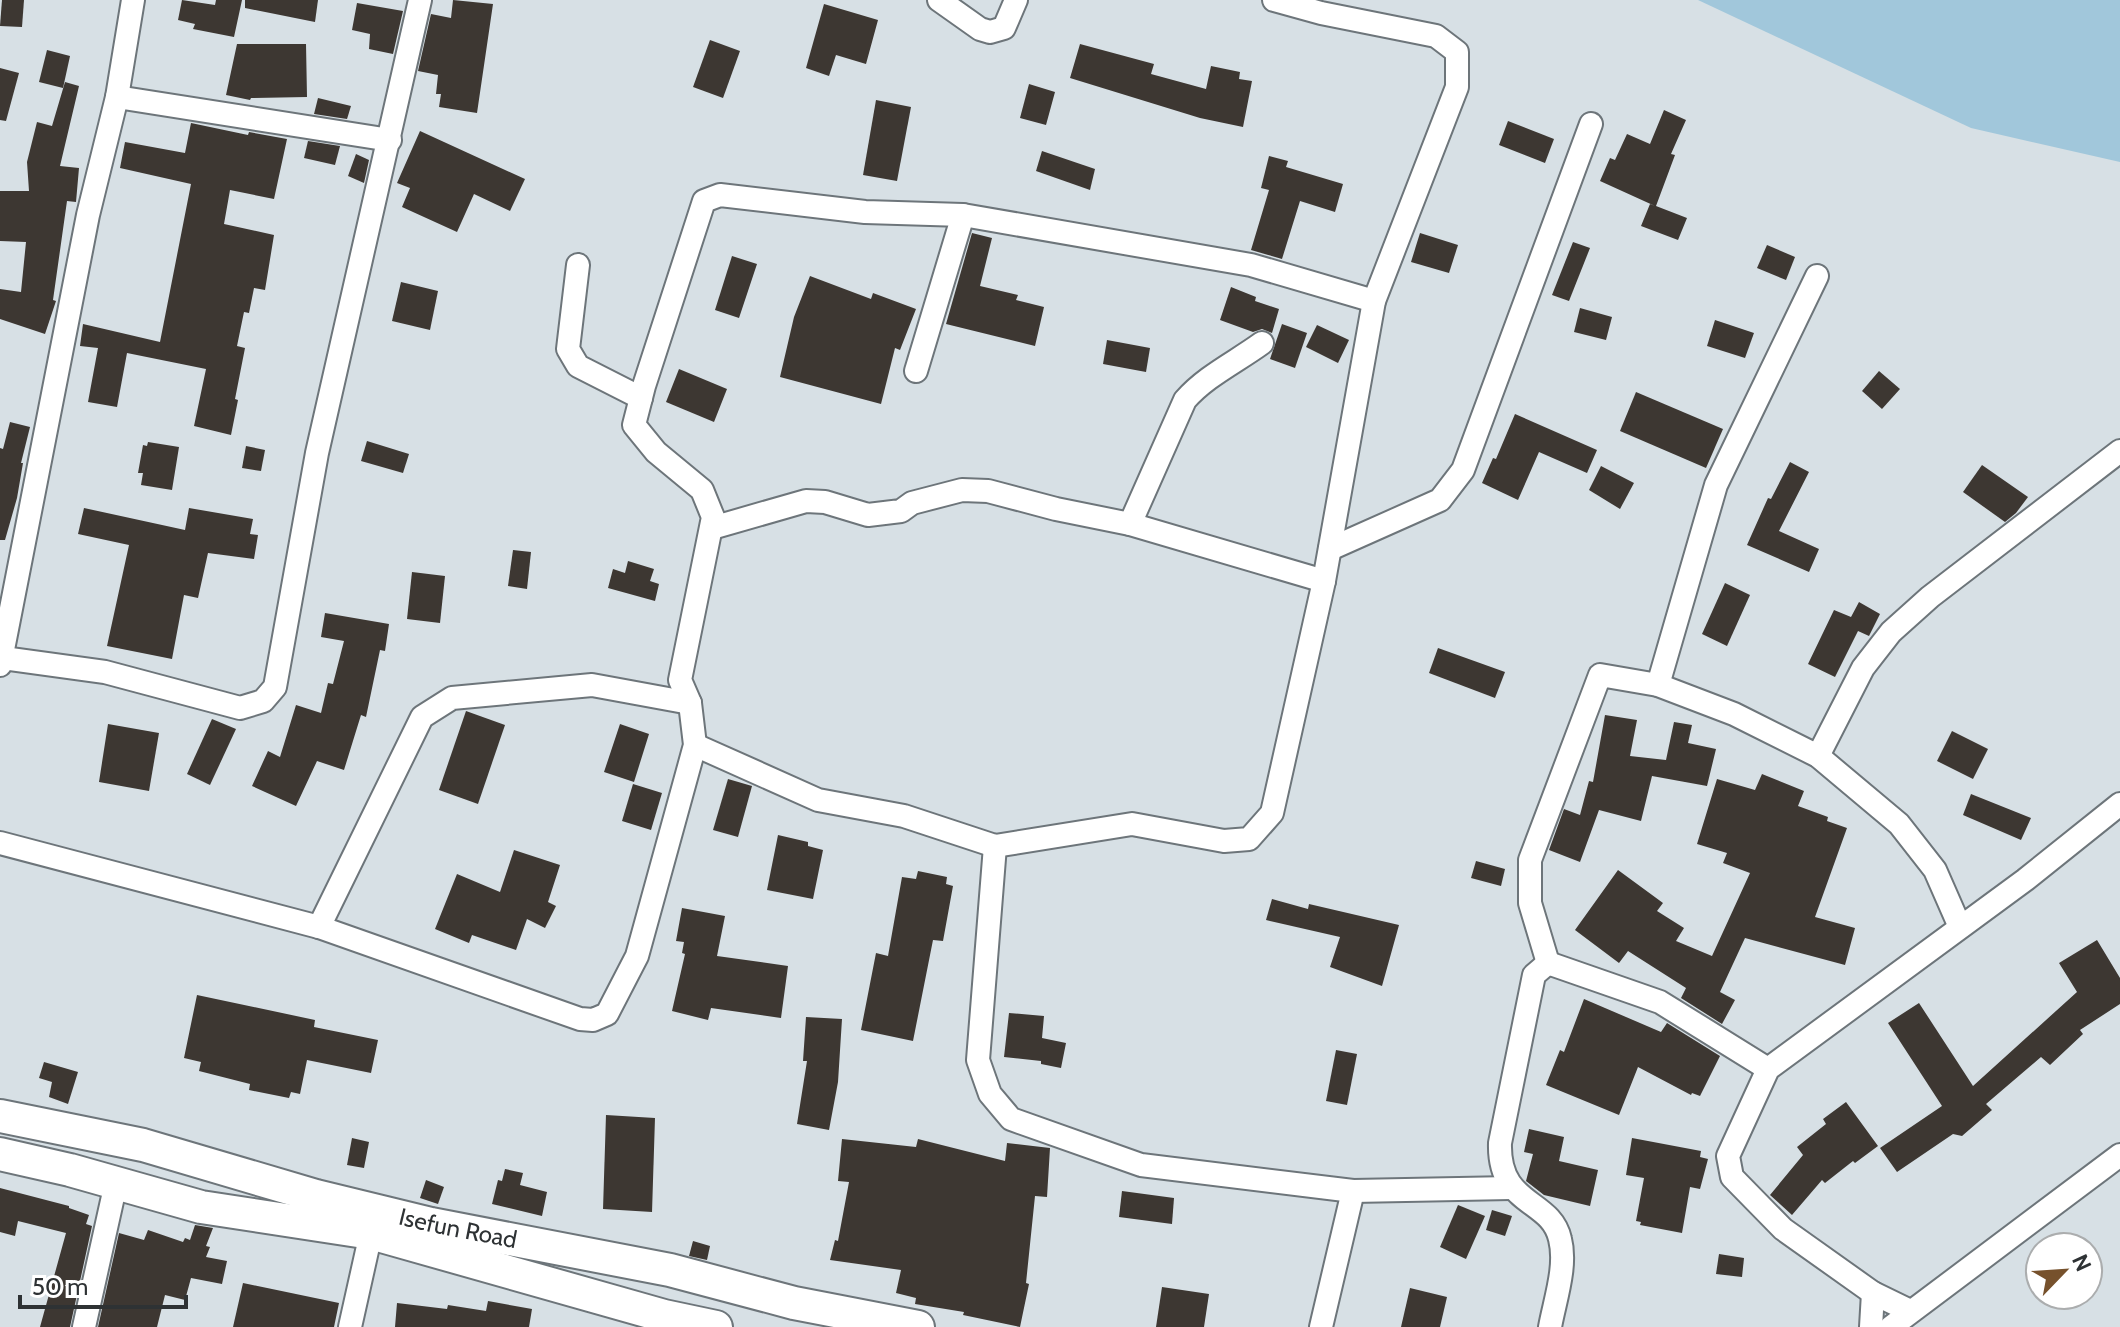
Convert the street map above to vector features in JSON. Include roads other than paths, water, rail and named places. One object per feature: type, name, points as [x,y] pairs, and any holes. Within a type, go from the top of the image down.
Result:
[{"type":"street","points":[[133,0],[117,97],[88,215],[1,661],[105,672],[240,708],[263,701],[275,687],[317,453],[420,0]]},
{"type":"street","points":[[939,0],[980,29],[990,32],[1004,28],[1016,0]]},
{"type":"street","points":[[695,745],[818,800],[904,816],[995,846],[1132,824],[1224,841],[1249,839],[1272,813],[1324,581],[1374,301],[1457,87],[1457,52],[1436,36],[1321,13],[1274,0]]},
{"type":"street","points":[[117,97],[390,140]]},
{"type":"street","points":[[1330,549],[1440,500],[1463,470],[1591,124]]},
{"type":"street","points":[[0,843],[319,927],[580,1019],[593,1020],[607,1014],[637,956],[695,745],[690,703],[680,680],[713,517],[702,490],[656,452],[634,425],[704,201],[720,195],[865,212],[963,215],[1251,265],[1374,301]]},
{"type":"street","points":[[916,371],[963,215]]},
{"type":"street","points":[[578,265],[568,349],[578,366],[641,398]]},
{"type":"street","points":[[1658,685],[1716,485],[1817,276]]},
{"type":"street","points":[[1130,524],[1185,400],[1200,382],[1262,343]]},
{"type":"street","points":[[1818,756],[1863,668],[1891,632],[1930,597],[2120,451]]},
{"type":"street","points":[[712,528],[806,501],[825,502],[868,515],[901,511],[912,503],[962,490],[988,491],[1130,524],[1324,581]]},
{"type":"street","points":[[1548,963],[1530,903],[1530,860],[1600,675],[1658,685],[1734,714],[1818,756],[1899,824],[1935,870],[1960,927]]},
{"type":"street","points":[[319,927],[422,717],[452,698],[592,685],[690,703]]},
{"type":"street","points":[[1910,1311],[1873,1293],[1783,1229],[1732,1177],[1728,1156],[1768,1069],[2025,880],[2120,804]]},
{"type":"street","points":[[995,846],[978,1060],[990,1094],[1011,1119],[1141,1165],[1353,1191],[1511,1188]]},
{"type":"street","points":[[1548,963],[1660,1002],[1768,1069]]},
{"type":"street","points":[[1548,963],[1534,975],[1499,1160],[1511,1188],[1546,1216],[1560,1235],[1563,1253],[1550,1327]]},
{"type":"street","name":"Isefun Road","points":[[0,1116],[143,1145],[316,1196],[431,1224],[670,1270],[794,1303],[918,1327]]},
{"type":"street","name":"Isefun Road","points":[[0,1154],[201,1207],[371,1233],[663,1321],[716,1327]]},
{"type":"street","points":[[1891,1327],[2120,1155]]},
{"type":"street","points":[[84,1327],[116,1183]]},
{"type":"street","points":[[1321,1327],[1353,1191]]},
{"type":"street","points":[[350,1327],[371,1233]]},
{"type":"street","points":[[1871,1327],[1873,1293]]}]
